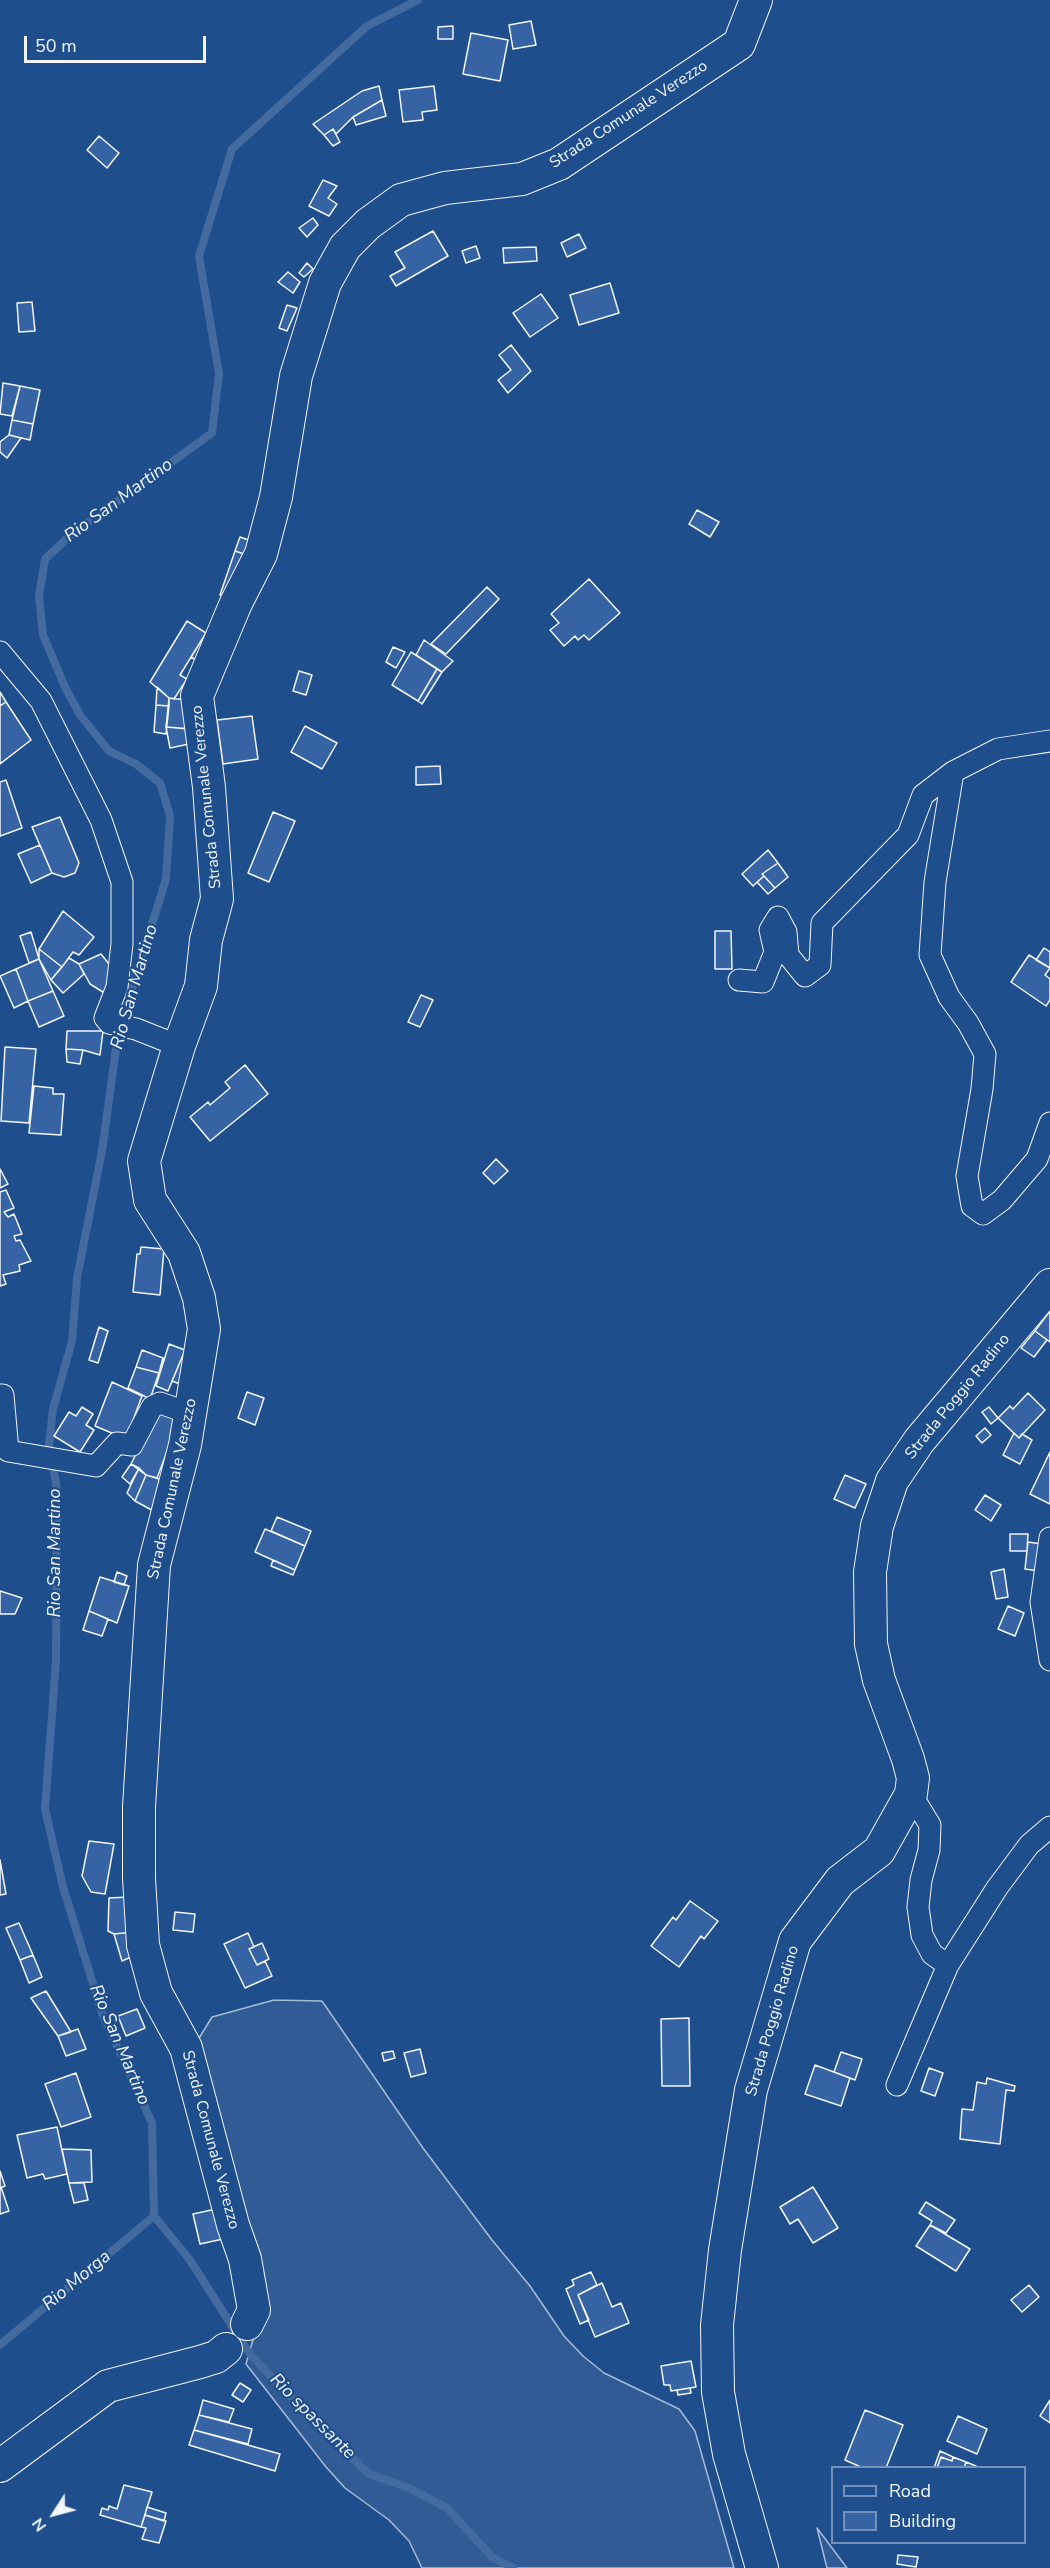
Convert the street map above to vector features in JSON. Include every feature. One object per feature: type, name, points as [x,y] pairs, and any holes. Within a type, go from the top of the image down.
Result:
[{"type":"street","name":"Strada Comunale Verezzo","points":[[0,2466],[108,2386],[216,2357],[239,2338],[254,2310],[245,2259],[233,2225],[186,2048],[156,1993],[143,1945],[139,1878],[139,1807],[154,1565],[185,1445],[204,1329],[199,1298],[184,1253],[150,1200],[144,1161],[179,1046],[201,986],[206,940],[217,899],[209,787],[197,696],[236,603],[261,554],[276,497],[296,376],[325,283],[345,247],[368,224],[401,200],[445,188],[522,179],[559,164],[739,44],[756,0]]},
{"type":"street","points":[[0,652],[41,701],[101,820],[122,882],[122,944],[117,987],[105,1018],[109,1023],[136,1029],[179,1046]]},
{"type":"street","points":[[739,980],[763,982],[775,952],[770,930],[778,917],[786,932],[788,955],[805,976],[820,965],[822,923],[908,835],[923,795],[953,772],[998,749],[1050,741]]},
{"type":"street","points":[[953,772],[935,882],[930,955],[949,997],[968,1023],[985,1054],[982,1089],[967,1176],[972,1206],[983,1214],[1002,1200],[1037,1159],[1050,1123]]},
{"type":"street","name":"Strada Poggio Radino","points":[[762,2568],[729,2454],[718,2392],[717,2325],[725,2250],[751,2090],[795,1941],[840,1881],[879,1851],[911,1794],[913,1778],[908,1759],[879,1680],[871,1644],[870,1572],[877,1526],[892,1481],[919,1441],[1050,1285]]},
{"type":"street","points":[[0,1395],[3,1395],[8,1450],[96,1466],[117,1443],[132,1445],[152,1407],[160,1403],[183,1411],[192,1400]]},
{"type":"street","points":[[1050,1538],[1041,1602],[1050,1660]]},
{"type":"street","points":[[911,1794],[930,1825],[929,1850],[921,1880],[918,1906],[922,1935],[932,1954],[948,1965]]},
{"type":"street","points":[[897,2085],[948,1965],[997,1888],[1029,1845],[1050,1827]]},
{"type":"shaded area","points":[[274,2000],[322,2001],[423,2148],[492,2240],[530,2286],[564,2336],[604,2373],[679,2409],[695,2431],[734,2568],[422,2568],[409,2541],[389,2520],[345,2488],[326,2467],[246,2364],[265,2298],[198,2040],[212,2017]]},
{"type":"shaded area","points":[[817,2528],[847,2568],[827,2568]]},
{"type":"building","points":[[531,21],[536,45],[513,49],[509,25]]},
{"type":"building","points":[[453,26],[453,39],[438,39],[438,27]]},
{"type":"building","points":[[471,33],[508,40],[500,81],[463,74]]},
{"type":"building","points":[[379,86],[382,100],[353,117],[336,134],[333,129],[324,135],[313,124],[362,91]]},
{"type":"building","points":[[434,86],[437,110],[422,112],[423,120],[403,122],[399,90]]},
{"type":"building","points":[[382,100],[386,116],[356,125],[353,117]]},
{"type":"building","points":[[333,129],[340,142],[333,146],[324,135]]},
{"type":"building","points":[[99,136],[119,153],[107,168],[87,150]]},
{"type":"building","points":[[323,180],[337,186],[328,198],[337,204],[329,216],[309,206]]},
{"type":"building","points":[[313,218],[318,225],[307,237],[299,228]]},
{"type":"building","points":[[433,231],[448,256],[396,286],[390,276],[405,268],[395,252]]},
{"type":"building","points":[[579,234],[586,248],[567,257],[561,243]]},
{"type":"building","points":[[476,246],[480,258],[466,263],[462,251]]},
{"type":"building","points":[[536,247],[537,261],[504,263],[503,248]]},
{"type":"building","points":[[307,263],[313,269],[304,277],[299,273]]},
{"type":"building","points":[[288,272],[300,282],[293,293],[278,282]]},
{"type":"building","points":[[610,283],[619,313],[579,325],[570,295]]},
{"type":"building","points":[[541,294],[558,318],[530,337],[513,313]]},
{"type":"building","points":[[32,302],[35,331],[19,332],[17,303]]},
{"type":"building","points":[[287,305],[297,308],[287,331],[279,328]]},
{"type":"building","points":[[511,345],[531,371],[508,393],[498,380],[511,370],[499,355]]},
{"type":"building","points":[[3,383],[20,386],[12,416],[0,414]]},
{"type":"building","points":[[20,386],[40,390],[33,424],[12,420]]},
{"type":"building","points":[[12,420],[33,424],[30,440],[9,435]]},
{"type":"building","points":[[9,435],[21,438],[7,458],[0,452],[0,442]]},
{"type":"building","points":[[697,510],[719,522],[710,537],[689,524]]},
{"type":"building","points":[[240,537],[254,542],[250,556],[235,551]]},
{"type":"building","points":[[235,551],[250,556],[234,600],[220,595]]},
{"type":"building","points":[[589,579],[620,613],[589,640],[584,635],[578,640],[575,636],[564,646],[550,630],[559,623],[551,614]]},
{"type":"building","points":[[487,587],[499,599],[446,654],[431,644]]},
{"type":"building","points":[[187,621],[206,633],[180,675],[187,679],[174,699],[169,698],[150,682]]},
{"type":"building","points":[[206,633],[199,662],[191,657]]},
{"type":"building","points":[[424,640],[453,661],[442,672],[416,655]]},
{"type":"building","points":[[393,647],[405,652],[396,668],[386,662]]},
{"type":"building","points":[[411,652],[437,669],[418,701],[392,685]]},
{"type":"building","points":[[437,669],[442,672],[422,704],[418,701]]},
{"type":"building","points":[[299,671],[312,675],[306,695],[293,691]]},
{"type":"building","points":[[157,687],[169,698],[169,706],[156,705]]},
{"type":"building","points":[[0,692],[6,702],[0,706]]},
{"type":"building","points":[[169,698],[195,701],[193,729],[166,727]]},
{"type":"building","points":[[6,702],[31,740],[0,764],[0,706]]},
{"type":"building","points":[[156,705],[169,706],[166,734],[154,732]]},
{"type":"building","points":[[252,716],[258,759],[223,764],[217,720]]},
{"type":"building","points":[[305,726],[337,743],[322,769],[291,752]]},
{"type":"building","points":[[166,727],[189,729],[189,744],[170,748]]},
{"type":"building","points":[[440,766],[441,784],[416,785],[416,767]]},
{"type":"building","points":[[6,780],[22,828],[0,836],[0,782]]},
{"type":"building","points":[[273,812],[295,821],[269,882],[248,873]]},
{"type":"building","points":[[60,817],[79,863],[75,873],[64,877],[52,873],[32,827]]},
{"type":"building","points":[[40,845],[52,873],[31,883],[18,854]]},
{"type":"building","points":[[768,850],[778,863],[762,874],[764,876],[753,886],[742,874]]},
{"type":"building","points":[[778,863],[788,877],[775,888],[762,874]]},
{"type":"building","points":[[764,876],[775,888],[768,894],[757,882]]},
{"type":"building","points":[[63,911],[94,937],[79,955],[73,952],[62,967],[39,949]]},
{"type":"building","points":[[715,931],[731,931],[732,969],[715,969]]},
{"type":"building","points":[[31,932],[39,959],[29,963],[20,936]]},
{"type":"building","points":[[1044,948],[1050,952],[1050,968],[1036,960]]},
{"type":"building","points":[[39,949],[62,967],[51,980],[39,959]]},
{"type":"building","points":[[101,954],[117,974],[106,994],[90,984],[79,964]]},
{"type":"building","points":[[1029,955],[1050,968],[1045,975],[1050,979],[1050,1000],[1046,1006],[1011,982]]},
{"type":"building","points":[[69,958],[79,964],[84,974],[63,993],[51,980]]},
{"type":"building","points":[[39,959],[53,991],[28,1001],[16,969]]},
{"type":"building","points":[[16,969],[28,1001],[14,1008],[0,976]]},
{"type":"building","points":[[53,991],[64,1016],[39,1027],[28,1001]]},
{"type":"building","points":[[421,995],[433,1000],[420,1027],[408,1022]]},
{"type":"building","points":[[67,1031],[103,1031],[100,1055],[83,1050],[66,1049]]},
{"type":"building","points":[[5,1047],[36,1049],[29,1123],[1,1121]]},
{"type":"building","points":[[66,1049],[83,1050],[80,1064],[67,1062]]},
{"type":"building","points":[[245,1065],[268,1094],[210,1141],[190,1117],[208,1102],[210,1105],[230,1088],[225,1082]]},
{"type":"building","points":[[34,1086],[53,1088],[53,1094],[64,1094],[61,1135],[29,1133]]},
{"type":"building","points":[[496,1159],[508,1171],[494,1184],[483,1173]]},
{"type":"building","points":[[0,1169],[8,1184],[0,1188]]},
{"type":"building","points":[[6,1190],[14,1208],[4,1212],[8,1217],[14,1214],[22,1234],[14,1236],[16,1241],[20,1240],[31,1261],[19,1265],[20,1271],[3,1275],[6,1284],[0,1286],[0,1192]]},
{"type":"building","points":[[141,1247],[164,1249],[160,1295],[133,1292],[137,1254],[140,1254]]},
{"type":"building","points":[[1050,1311],[1050,1342],[1035,1331]]},
{"type":"building","points":[[99,1327],[108,1331],[98,1363],[89,1360]]},
{"type":"building","points":[[1035,1331],[1047,1340],[1034,1357],[1021,1348]]},
{"type":"building","points":[[169,1344],[185,1350],[168,1391],[156,1386]]},
{"type":"building","points":[[142,1350],[163,1358],[159,1373],[136,1367]]},
{"type":"building","points":[[185,1350],[185,1386],[172,1381]]},
{"type":"building","points":[[136,1367],[159,1373],[150,1399],[128,1388]]},
{"type":"building","points":[[112,1382],[142,1396],[126,1439],[95,1426]]},
{"type":"building","points":[[247,1392],[264,1398],[255,1425],[238,1418]]},
{"type":"building","points":[[1028,1393],[1045,1410],[1019,1438],[998,1418],[1010,1406],[1013,1409]]},
{"type":"building","points":[[82,1407],[93,1414],[86,1425],[94,1430],[80,1452],[54,1436],[69,1412],[76,1416]]},
{"type":"building","points":[[989,1407],[998,1418],[991,1424],[982,1412]]},
{"type":"building","points":[[157,1412],[179,1420],[157,1478],[146,1475],[131,1464]]},
{"type":"building","points":[[985,1428],[991,1435],[982,1443],[976,1436]]},
{"type":"building","points":[[1014,1433],[1019,1438],[1022,1434],[1032,1440],[1020,1464],[1003,1455]]},
{"type":"building","points":[[1050,1452],[1050,1504],[1030,1494]]},
{"type":"building","points":[[131,1464],[139,1468],[130,1484],[122,1477]]},
{"type":"building","points":[[139,1468],[146,1475],[135,1501],[127,1493]]},
{"type":"building","points":[[146,1475],[169,1482],[159,1514],[135,1501]]},
{"type":"building","points":[[845,1475],[866,1484],[855,1508],[834,1499]]},
{"type":"building","points":[[985,1495],[1001,1505],[991,1521],[975,1510]]},
{"type":"building","points":[[277,1517],[311,1531],[305,1546],[271,1531]]},
{"type":"building","points":[[265,1529],[305,1546],[295,1570],[255,1552]]},
{"type":"building","points":[[1010,1534],[1028,1534],[1027,1551],[1010,1551]]},
{"type":"building","points":[[1028,1542],[1042,1544],[1039,1571],[1025,1569]]},
{"type":"building","points":[[273,1560],[295,1570],[293,1575],[271,1566]]},
{"type":"building","points":[[1004,1569],[1008,1597],[996,1599],[991,1572]]},
{"type":"building","points":[[117,1572],[127,1576],[124,1585],[114,1582]]},
{"type":"building","points":[[100,1577],[129,1586],[117,1623],[89,1611]]},
{"type":"building","points":[[0,1591],[22,1598],[15,1614],[0,1614]]},
{"type":"building","points":[[1008,1606],[1024,1613],[1015,1636],[998,1629]]},
{"type":"building","points":[[89,1611],[108,1619],[102,1636],[83,1630]]},
{"type":"building","points":[[89,1841],[114,1844],[105,1894],[91,1892],[82,1876]]},
{"type":"building","points":[[0,1860],[6,1894],[0,1895]]},
{"type":"building","points":[[129,1897],[134,1932],[114,1934],[108,1931],[109,1898]]},
{"type":"building","points":[[690,1901],[718,1921],[704,1939],[701,1936],[679,1967],[651,1946],[673,1917],[676,1920]]},
{"type":"building","points":[[175,1912],[195,1914],[193,1932],[173,1930]]},
{"type":"building","points":[[19,1923],[33,1955],[20,1960],[6,1928]]},
{"type":"building","points":[[134,1932],[138,1954],[122,1961],[114,1934]]},
{"type":"building","points":[[248,1933],[254,1947],[249,1949],[257,1965],[265,1961],[272,1976],[245,1988],[224,1944]]},
{"type":"building","points":[[262,1943],[269,1959],[257,1965],[249,1949]]},
{"type":"building","points":[[33,1955],[42,1977],[29,1983],[20,1960]]},
{"type":"building","points":[[46,1991],[71,2032],[58,2036],[31,1998]]},
{"type":"building","points":[[137,2009],[145,2028],[126,2036],[118,2016]]},
{"type":"building","points":[[689,2018],[690,2086],[662,2086],[661,2019]]},
{"type":"building","points":[[78,2029],[86,2049],[66,2056],[58,2036]]},
{"type":"building","points":[[420,2049],[426,2073],[411,2077],[404,2053]]},
{"type":"building","points":[[393,2051],[395,2058],[384,2061],[382,2053]]},
{"type":"building","points":[[841,2052],[862,2059],[855,2080],[834,2072]]},
{"type":"building","points":[[815,2065],[850,2078],[841,2106],[805,2094]]},
{"type":"building","points":[[929,2068],[943,2073],[935,2096],[921,2091]]},
{"type":"building","points":[[76,2073],[91,2117],[61,2127],[45,2084]]},
{"type":"building","points":[[987,2078],[1015,2086],[1014,2091],[1006,2090],[1000,2144],[960,2139],[962,2109],[973,2110],[977,2082],[986,2084]]},
{"type":"building","points":[[57,2127],[67,2174],[45,2179],[43,2174],[27,2178],[17,2135]]},
{"type":"building","points":[[62,2149],[91,2150],[92,2182],[69,2183]]},
{"type":"building","points":[[0,2171],[5,2186],[0,2188]]},
{"type":"building","points":[[69,2183],[84,2183],[88,2200],[74,2203]]},
{"type":"building","points":[[813,2187],[838,2228],[813,2243],[798,2219],[790,2224],[780,2207]]},
{"type":"building","points":[[0,2188],[9,2211],[0,2214]]},
{"type":"building","points":[[926,2202],[955,2220],[946,2233],[930,2225],[932,2221],[919,2213]]},
{"type":"building","points":[[216,2209],[223,2239],[200,2244],[193,2214]]},
{"type":"building","points":[[930,2225],[970,2249],[956,2271],[916,2246]]},
{"type":"building","points":[[591,2272],[597,2285],[578,2295],[589,2320],[580,2324],[566,2289],[574,2285],[572,2280]]},
{"type":"building","points":[[602,2283],[612,2307],[621,2303],[629,2323],[595,2337],[578,2295]]},
{"type":"building","points":[[1029,2285],[1039,2297],[1022,2312],[1011,2300]]},
{"type":"building","points":[[691,2361],[696,2387],[671,2391],[670,2385],[664,2385],[661,2366]]},
{"type":"building","points":[[240,2383],[251,2390],[243,2402],[232,2395]]},
{"type":"building","points":[[690,2388],[691,2393],[678,2395],[677,2390]]},
{"type":"building","points":[[203,2400],[234,2409],[229,2422],[199,2415]]},
{"type":"building","points":[[1050,2400],[1050,2423],[1040,2416]]},
{"type":"building","points":[[865,2410],[903,2425],[887,2466],[858,2466],[845,2460]]},
{"type":"building","points":[[199,2415],[252,2429],[248,2444],[194,2430]]},
{"type":"building","points":[[958,2416],[987,2429],[977,2454],[947,2441]]},
{"type":"building","points":[[194,2430],[280,2454],[275,2471],[189,2445]]},
{"type":"building","points":[[940,2451],[953,2457],[952,2461],[941,2457],[938,2466],[935,2466]]},
{"type":"building","points":[[941,2457],[952,2461],[953,2457],[966,2462],[965,2466],[938,2466]]},
{"type":"building","points":[[966,2462],[976,2466],[965,2466]]},
{"type":"building","points":[[124,2485],[152,2492],[141,2527],[100,2515],[102,2508],[108,2510],[109,2506],[117,2509]]},
{"type":"building","points":[[147,2507],[166,2513],[164,2521],[145,2515]]},
{"type":"building","points":[[145,2515],[166,2521],[159,2543],[142,2539],[146,2528],[141,2527]]},
{"type":"building","points":[[898,2555],[918,2557],[916,2567],[897,2564]]},
{"type":"waterway","name":"Rio San Martino","points":[[154,2216],[152,2123],[102,2013],[63,1887],[45,1809],[56,1661],[57,1489],[49,1445],[53,1409],[72,1341],[77,1278],[102,1151],[118,1034],[166,879],[170,816],[160,783],[136,764],[109,751],[80,715],[65,687],[43,635],[39,596],[45,559],[72,534],[212,433],[219,374],[199,256],[232,149],[367,26],[418,0]]},
{"type":"waterway","name":"Rio spassante","points":[[154,2216],[190,2260],[249,2353],[320,2428],[369,2474],[409,2488],[447,2508],[492,2557],[513,2568]]},
{"type":"waterway","name":"Rio Morga","points":[[0,2345],[154,2216]]}]
